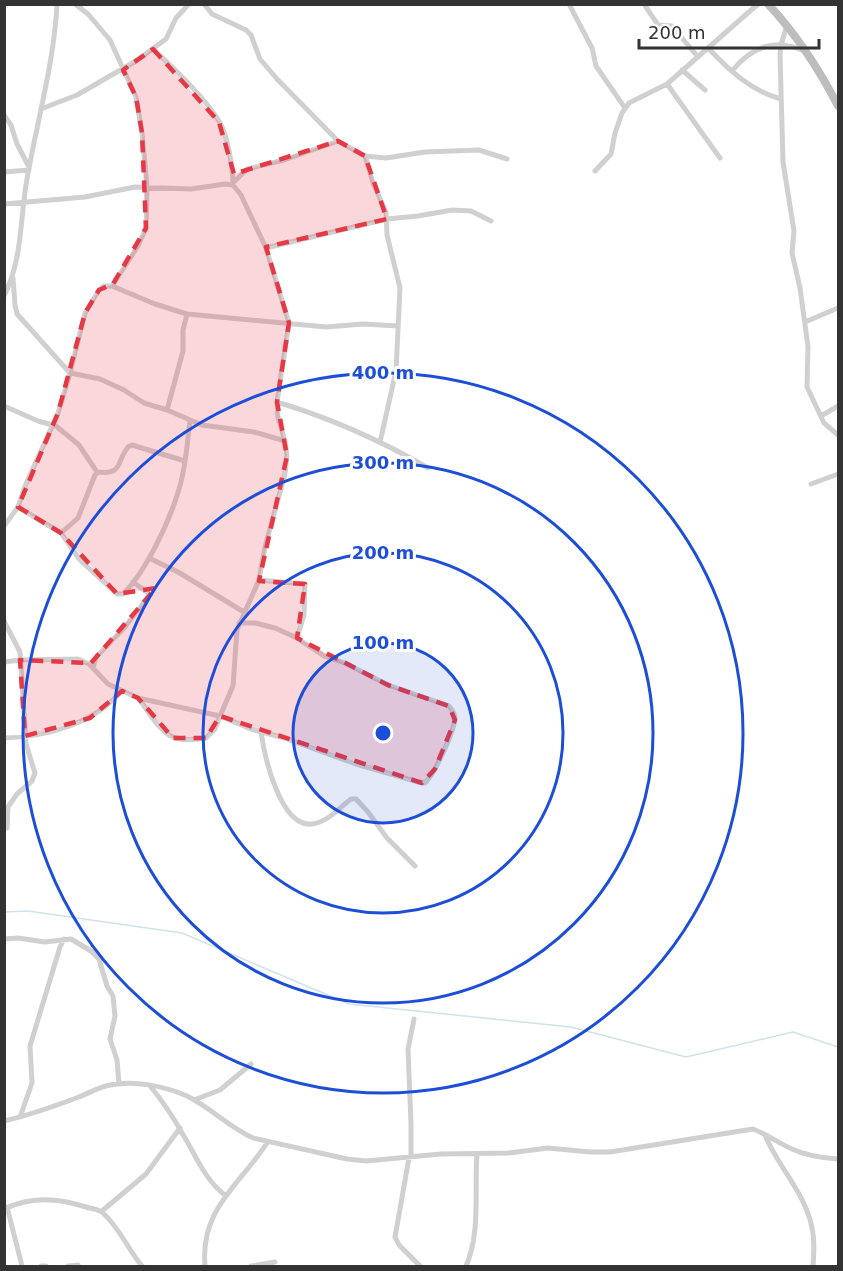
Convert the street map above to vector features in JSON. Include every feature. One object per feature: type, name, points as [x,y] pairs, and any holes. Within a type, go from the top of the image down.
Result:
[{"type":"main road","points":[[770,5],[817,67],[838,106]]},
{"type":"street","points":[[57,4],[54,43],[29,169],[14,278],[17,314],[70,372],[100,379],[144,403],[167,410],[190,421],[209,427],[262,434],[285,441]]},
{"type":"street","points":[[75,4],[88,14],[110,40],[138,107],[147,186],[146,228],[144,235],[112,285]]},
{"type":"street","points":[[41,109],[77,95],[153,49],[166,39],[176,18],[189,4]]},
{"type":"street","points":[[204,4],[212,14],[246,30],[251,35],[260,59],[271,73],[338,141],[365,156],[386,158],[425,152],[479,150],[507,159]]},
{"type":"street","points":[[569,4],[592,48],[596,66],[625,108]]},
{"type":"street","points":[[644,4],[658,25],[672,26],[698,57]]},
{"type":"street","points":[[595,171],[611,154],[615,133],[625,108],[638,98],[667,84],[758,4]]},
{"type":"street","points":[[787,25],[781,45],[783,162],[794,231],[792,253],[808,347],[807,387],[824,423],[838,435]]},
{"type":"street","points":[[732,71],[740,60],[755,50],[772,45],[794,46],[807,53]]},
{"type":"street","points":[[708,48],[744,82],[781,99]]},
{"type":"street","points":[[138,698],[162,731],[173,738],[206,738],[215,729],[233,686],[239,623],[259,580],[265,547],[285,474],[287,456],[285,441],[279,426],[277,402],[289,323],[266,248],[233,183],[225,139],[219,122],[153,49]]},
{"type":"street","points":[[682,70],[705,90]]},
{"type":"street","points":[[667,84],[720,158]]},
{"type":"street","points":[[4,115],[11,125],[29,169]]},
{"type":"street","points":[[4,204],[85,197],[135,187],[191,189],[233,183],[246,169],[284,160],[338,141]]},
{"type":"street","points":[[365,156],[373,183],[386,212],[387,235],[400,288],[395,377],[380,442]]},
{"type":"street","points":[[4,172],[29,169]]},
{"type":"street","points":[[266,248],[387,219],[459,209],[471,211],[490,221]]},
{"type":"street","points":[[4,296],[14,278]]},
{"type":"street","points":[[4,526],[18,507],[53,424],[70,372],[84,313],[101,288],[112,285],[155,304],[188,314],[326,327],[363,324],[398,326]]},
{"type":"street","points":[[805,322],[838,308]]},
{"type":"street","points":[[167,410],[183,351],[183,330],[188,314]]},
{"type":"street","points":[[277,402],[319,415],[380,442],[428,468]]},
{"type":"street","points":[[4,406],[38,421],[53,424],[75,441],[98,472],[110,474],[114,472],[126,448],[132,445],[185,461]]},
{"type":"street","points":[[821,416],[838,406]]},
{"type":"street","points":[[18,507],[61,533],[80,560],[117,594],[123,594],[149,558],[179,489],[190,421]]},
{"type":"street","points":[[61,533],[78,518],[98,472]]},
{"type":"street","points":[[811,484],[838,474]]},
{"type":"street","points":[[149,558],[178,572],[244,612]]},
{"type":"street","points":[[259,580],[305,584],[304,615],[297,638]]},
{"type":"street","points":[[93,668],[96,657],[124,628],[148,597],[148,593],[133,582]]},
{"type":"street","points":[[4,621],[19,647],[25,736],[34,766],[34,778],[17,794],[8,807],[7,828]]},
{"type":"street","points":[[4,662],[70,658],[84,661],[101,679],[138,698],[220,716],[374,770],[422,783],[429,778],[455,720],[454,712],[449,706],[388,685],[353,667],[324,656],[297,638],[266,625],[239,623]]},
{"type":"street","points":[[4,738],[62,728],[90,717],[121,691]]},
{"type":"street","points":[[261,732],[270,776],[282,801],[294,816],[304,823],[315,824],[331,816],[351,799],[356,799],[369,812],[387,838],[415,866]]},
{"type":"street","points":[[4,939],[28,938],[45,942],[74,940],[99,959],[113,998],[115,1016],[110,1037],[117,1060],[119,1084]]},
{"type":"street","points":[[20,1117],[32,1083],[30,1046],[64,939]]},
{"type":"street","points":[[414,1019],[408,1048],[410,1158],[395,1237],[399,1245],[420,1266]]},
{"type":"street","points":[[194,1100],[220,1090],[251,1064]]},
{"type":"street","points":[[4,1121],[119,1084],[162,1088],[194,1100],[238,1132],[267,1143],[347,1160],[366,1161],[548,1148],[610,1152],[753,1129],[811,1157],[838,1159]]},
{"type":"street","points":[[151,1086],[170,1111],[205,1175],[213,1186],[226,1196]]},
{"type":"street","points":[[102,1211],[146,1174],[180,1128]]},
{"type":"street","points":[[764,1133],[775,1159],[806,1209],[814,1238],[813,1266]]},
{"type":"street","points":[[205,1266],[207,1230],[212,1218],[267,1143]]},
{"type":"street","points":[[466,1266],[475,1233],[477,1154]]},
{"type":"street","points":[[22,1266],[6,1208],[46,1198],[102,1211],[142,1266]]},
{"type":"street","points":[[251,1266],[275,1262]]},
{"type":"street","points":[[68,1266],[78,1265]]},
{"type":"street","points":[[41,1266],[46,1266]]},
{"type":"highlighted area","points":[[153,49],[219,122],[234,174],[338,141],[365,156],[387,219],[266,247],[289,323],[277,402],[287,456],[259,581],[305,584],[297,638],[388,685],[449,706],[455,720],[435,769],[422,783],[220,716],[206,738],[173,738],[138,698],[122,691],[90,718],[25,736],[20,660],[91,663],[156,588],[117,594],[61,533],[18,507],[58,413],[85,313],[99,290],[113,284],[146,228],[142,133],[136,97],[123,70]]},
{"type":"waterway","points":[[4,912],[28,911],[182,933],[349,1004],[571,1027],[686,1057],[793,1032],[838,1047]]}]
